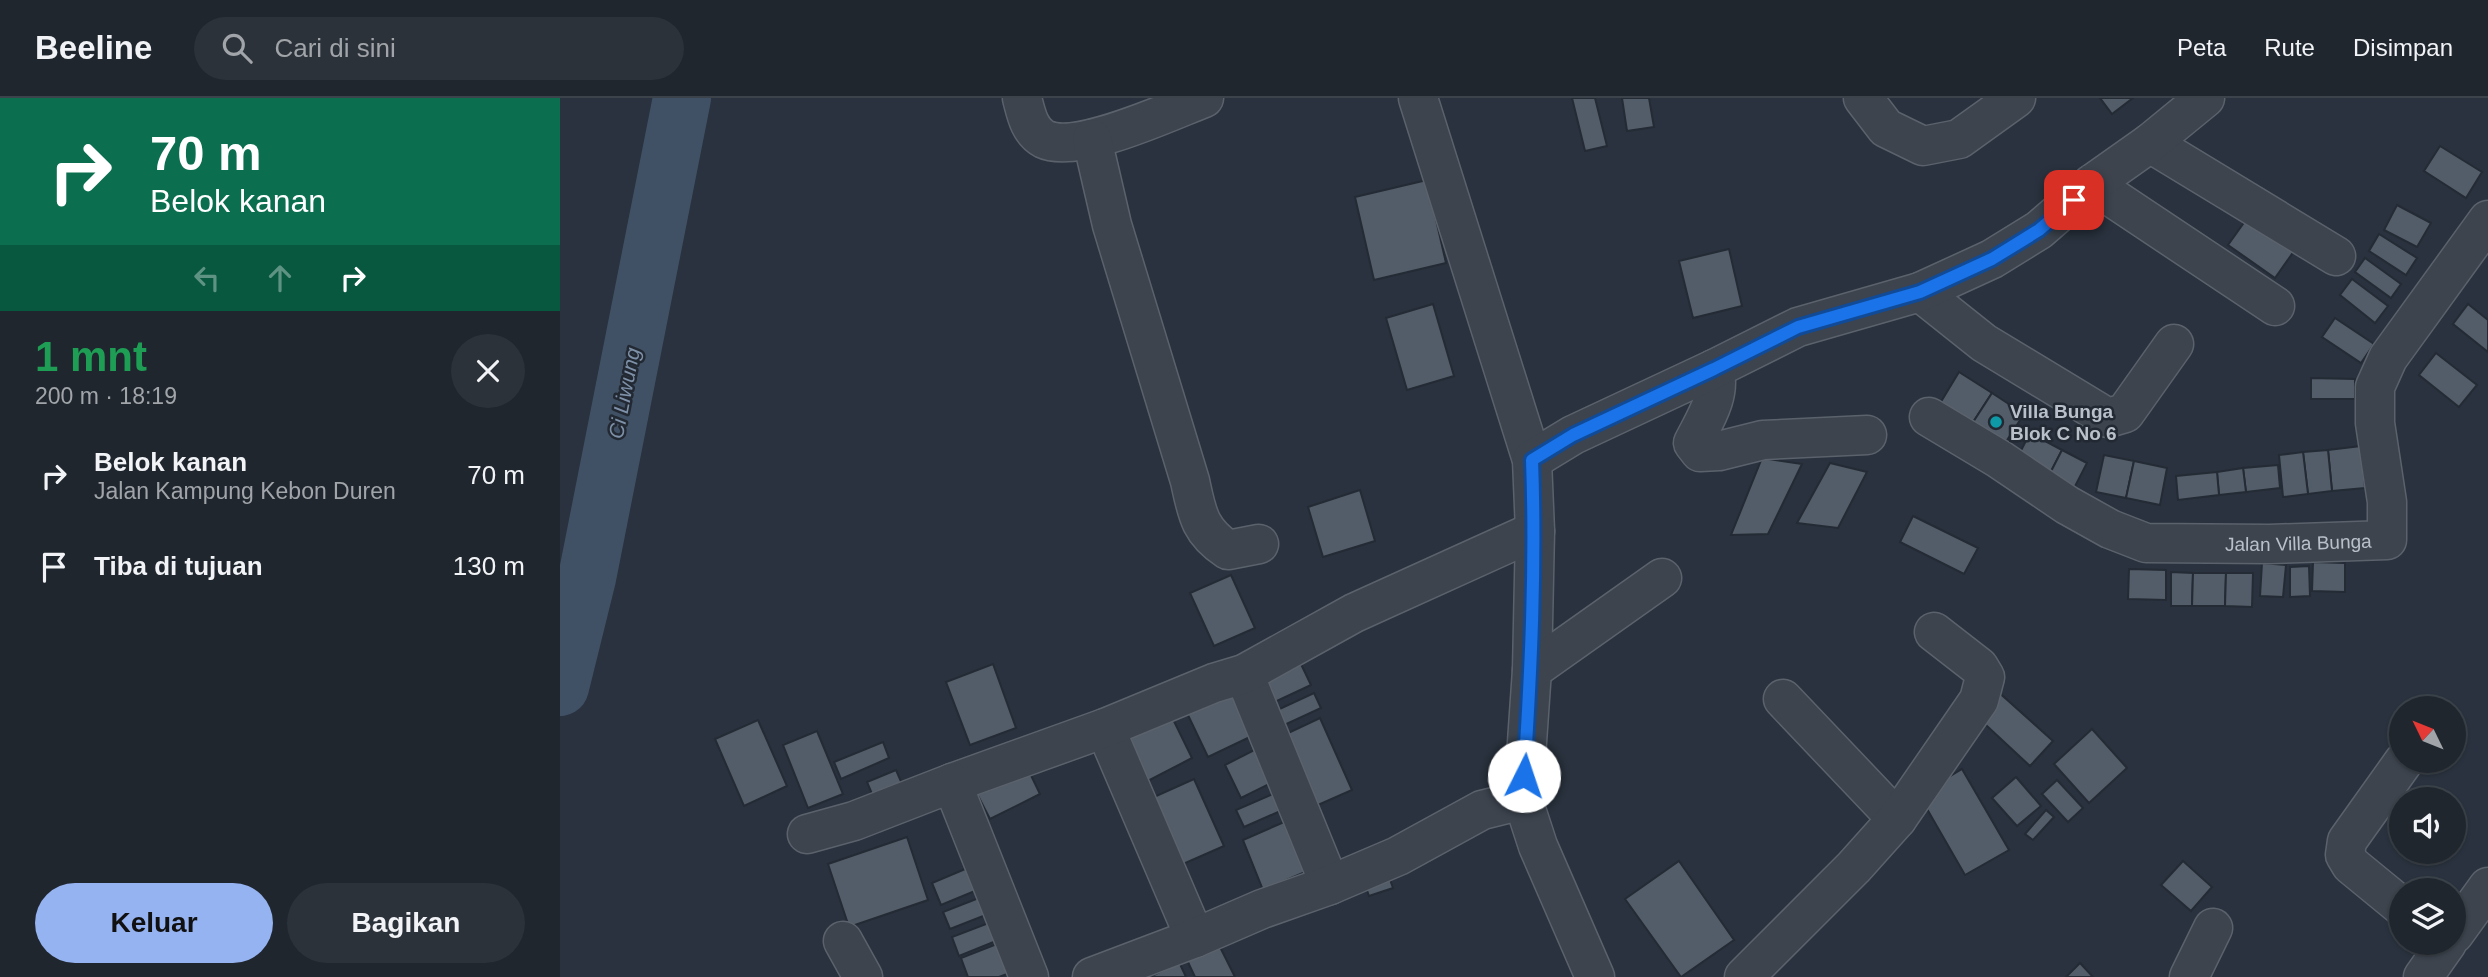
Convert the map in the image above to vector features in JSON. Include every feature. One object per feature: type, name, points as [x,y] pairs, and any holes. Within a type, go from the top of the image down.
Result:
[{"type":"street","points":[[1022,98],[1028,123],[1043,139],[1063,144],[1092,139],[1129,112],[1204,98]]},
{"type":"street","points":[[1418,98],[1532,460],[1535,531],[1532,670],[1523,800],[1538,846],[1595,977]]},
{"type":"street","points":[[1863,98],[1886,128],[1923,146],[1959,139],[2016,98]]},
{"type":"street","points":[[1532,460],[1573,435],[1798,327],[1920,292],[1992,259],[2039,230],[2092,184],[2150,143],[2205,98]]},
{"type":"street","points":[[1092,139],[1112,225],[1198,514],[1210,538],[1228,550],[1259,544]]},
{"type":"street","points":[[2150,143],[2336,256]]},
{"type":"street","points":[[2092,184],[2276,306]]},
{"type":"street","name":"Jalan Villa Bunga","points":[[1929,417],[1999,459],[2067,505],[2146,543],[2270,544],[2387,540],[2387,502],[2375,424],[2375,387],[2388,358],[2488,220]]},
{"type":"street","points":[[1920,292],[1984,343],[2108,418],[2125,413],[2174,344]]},
{"type":"street","points":[[1714,369],[1717,381],[1712,405],[1693,443],[1700,452],[1763,440],[1867,435]]},
{"type":"street","points":[[807,834],[854,821],[1105,728],[1214,683],[1244,674],[1354,613],[1535,531]]},
{"type":"street","points":[[1532,670],[1662,578]]},
{"type":"street","points":[[1744,977],[1854,867],[1897,819],[1962,727],[1984,688],[1985,677],[1979,667],[1934,632]]},
{"type":"street","points":[[1244,674],[1330,885]]},
{"type":"street","points":[[1783,699],[1897,819]]},
{"type":"street","points":[[1105,728],[1195,938]]},
{"type":"street","points":[[2389,896],[2351,865],[2345,855],[2347,841],[2395,774]]},
{"type":"street","points":[[953,783],[1029,977]]},
{"type":"street","points":[[1092,977],[1398,856],[1482,810],[1523,800]]},
{"type":"street","points":[[2466,917],[2488,887]]},
{"type":"street","points":[[2189,977],[2213,928]]},
{"type":"street","points":[[843,941],[863,977]]},
{"type":"street","points":[[2423,977],[2439,955]]},
{"type":"building","points":[[1572,98],[1595,98],[1607,146],[1585,151]]},
{"type":"building","points":[[1622,98],[1649,98],[1654,127],[1627,131]]},
{"type":"building","points":[[2100,98],[2133,98],[2112,114]]},
{"type":"building","points":[[2440,146],[2482,172],[2466,198],[2424,171]]},
{"type":"building","points":[[1427,180],[1446,263],[1374,280],[1355,197]]},
{"type":"building","points":[[2397,205],[2431,223],[2417,247],[2384,230]]},
{"type":"building","points":[[2253,210],[2299,244],[2275,278],[2228,245]]},
{"type":"building","points":[[2379,234],[2417,258],[2406,275],[2369,251]]},
{"type":"building","points":[[1729,249],[1742,306],[1693,318],[1679,261]]},
{"type":"building","points":[[2365,258],[2401,284],[2391,298],[2355,272]]},
{"type":"building","points":[[2352,279],[2388,306],[2375,323],[2340,295]]},
{"type":"building","points":[[1433,304],[1454,376],[1407,390],[1386,318]]},
{"type":"building","points":[[2468,304],[2488,320],[2488,352],[2453,324]]},
{"type":"building","points":[[2335,318],[2374,344],[2361,363],[2322,337]]},
{"type":"building","points":[[2436,353],[2477,385],[2459,407],[2419,375]]},
{"type":"building","points":[[1959,372],[1992,393],[1968,430],[1936,410]]},
{"type":"building","points":[[2311,378],[2355,379],[2355,399],[2311,399]]},
{"type":"building","name":"Villa Bunga Blok C No 6","points":[[1992,393],[2024,414],[2000,451],[1968,430]]},
{"type":"building","points":[[2030,433],[2062,450],[2045,483],[2013,466]]},
{"type":"building","points":[[2361,446],[2365,488],[2332,491],[2328,450]]},
{"type":"building","points":[[2062,450],[2087,463],[2070,496],[2045,483]]},
{"type":"building","points":[[2328,450],[2332,491],[2308,494],[2303,452]]},
{"type":"building","points":[[2303,452],[2308,494],[2283,497],[2279,455]]},
{"type":"building","points":[[2104,455],[2134,461],[2126,498],[2096,492]]},
{"type":"building","points":[[1762,458],[1802,464],[1768,534],[1731,535]]},
{"type":"building","points":[[2134,461],[2167,468],[2160,505],[2126,498]]},
{"type":"building","points":[[1830,463],[1867,472],[1838,528],[1797,523]]},
{"type":"building","points":[[2278,465],[2280,488],[2246,492],[2243,468]]},
{"type":"building","points":[[2243,468],[2246,492],[2219,495],[2217,472]]},
{"type":"building","points":[[2217,472],[2219,495],[2178,500],[2176,476]]},
{"type":"building","points":[[1360,490],[1375,541],[1323,557],[1308,507]]},
{"type":"building","points":[[1913,516],[1978,548],[1964,574],[1900,542]]},
{"type":"building","points":[[2313,562],[2345,563],[2345,592],[2312,591]]},
{"type":"building","points":[[2262,563],[2286,565],[2283,597],[2260,596]]},
{"type":"building","points":[[2309,566],[2310,596],[2290,597],[2290,567]]},
{"type":"building","points":[[2129,569],[2166,570],[2166,600],[2128,599]]},
{"type":"building","points":[[2171,572],[2193,573],[2192,606],[2171,606]]},
{"type":"building","points":[[2193,573],[2226,573],[2225,606],[2192,606]]},
{"type":"building","points":[[2226,573],[2253,573],[2252,607],[2225,606]]},
{"type":"building","points":[[1231,575],[1255,628],[1214,646],[1190,593]]},
{"type":"building","points":[[1300,662],[1311,685],[1268,705],[1257,682]]},
{"type":"building","points":[[993,664],[1016,728],[970,745],[946,682]]},
{"type":"building","points":[[1995,689],[2053,741],[2030,766],[1973,713]]},
{"type":"building","points":[[1232,692],[1252,736],[1208,757],[1187,713]]},
{"type":"building","points":[[1314,693],[1321,708],[1280,727],[1273,712]]},
{"type":"building","points":[[1168,709],[1192,758],[1140,785],[1116,736]]},
{"type":"building","points":[[1320,718],[1352,790],[1318,805],[1286,734]]},
{"type":"building","points":[[758,720],[787,786],[744,806],[715,739]]},
{"type":"building","points":[[2092,729],[2127,768],[2089,803],[2054,764]]},
{"type":"building","points":[[817,731],[843,794],[808,808],[783,745]]},
{"type":"building","points":[[883,742],[889,758],[841,779],[834,762]]},
{"type":"building","points":[[1266,744],[1283,777],[1241,798],[1225,765]]},
{"type":"building","points":[[1026,765],[1040,794],[990,819],[975,790]]},
{"type":"building","points":[[1962,769],[2009,850],[1965,875],[1919,795]]},
{"type":"building","points":[[896,770],[906,793],[877,806],[867,782]]},
{"type":"building","points":[[2016,777],[2041,806],[2017,826],[1992,798]]},
{"type":"building","points":[[1194,779],[1224,846],[1174,868],[1145,801]]},
{"type":"building","points":[[2057,780],[2083,808],[2068,822],[2042,794]]},
{"type":"building","points":[[1287,788],[1294,805],[1244,827],[1236,810]]},
{"type":"building","points":[[2046,810],[2054,817],[2033,840],[2025,834]]},
{"type":"building","points":[[1291,819],[1312,869],[1263,890],[1243,840]]},
{"type":"building","points":[[907,837],[928,900],[849,927],[828,864]]},
{"type":"building","points":[[1679,861],[1734,940],[1681,977],[1625,899]]},
{"type":"building","points":[[2183,861],[2212,887],[2191,911],[2161,885]]},
{"type":"building","points":[[977,864],[987,886],[941,905],[932,883]]},
{"type":"building","points":[[1387,871],[1393,888],[1369,896],[1363,879]]},
{"type":"building","points":[[989,894],[996,911],[950,929],[943,912]]},
{"type":"building","points":[[999,919],[1006,937],[959,956],[952,937]]},
{"type":"building","points":[[1007,940],[1018,970],[999,977],[968,977],[961,958]]},
{"type":"building","points":[[1219,945],[1235,977],[1195,977],[1187,960]]},
{"type":"building","points":[[1179,962],[1186,977],[1150,977]]},
{"type":"building","points":[[2080,963],[2093,977],[2066,977]]},
{"type":"waterway","name":"Ci Liwung","points":[[560,687],[587,578],[682,98]]},
{"type":"place","name":"Villa Bunga Blok C No 6","points":[[1996,422]]},
{"type":"route","points":[[1524,776],[1532,670],[1535,531],[1532,460],[1618,412],[1714,369],[1798,327],[1920,292],[1992,259],[2039,230],[2074,200]]}]
